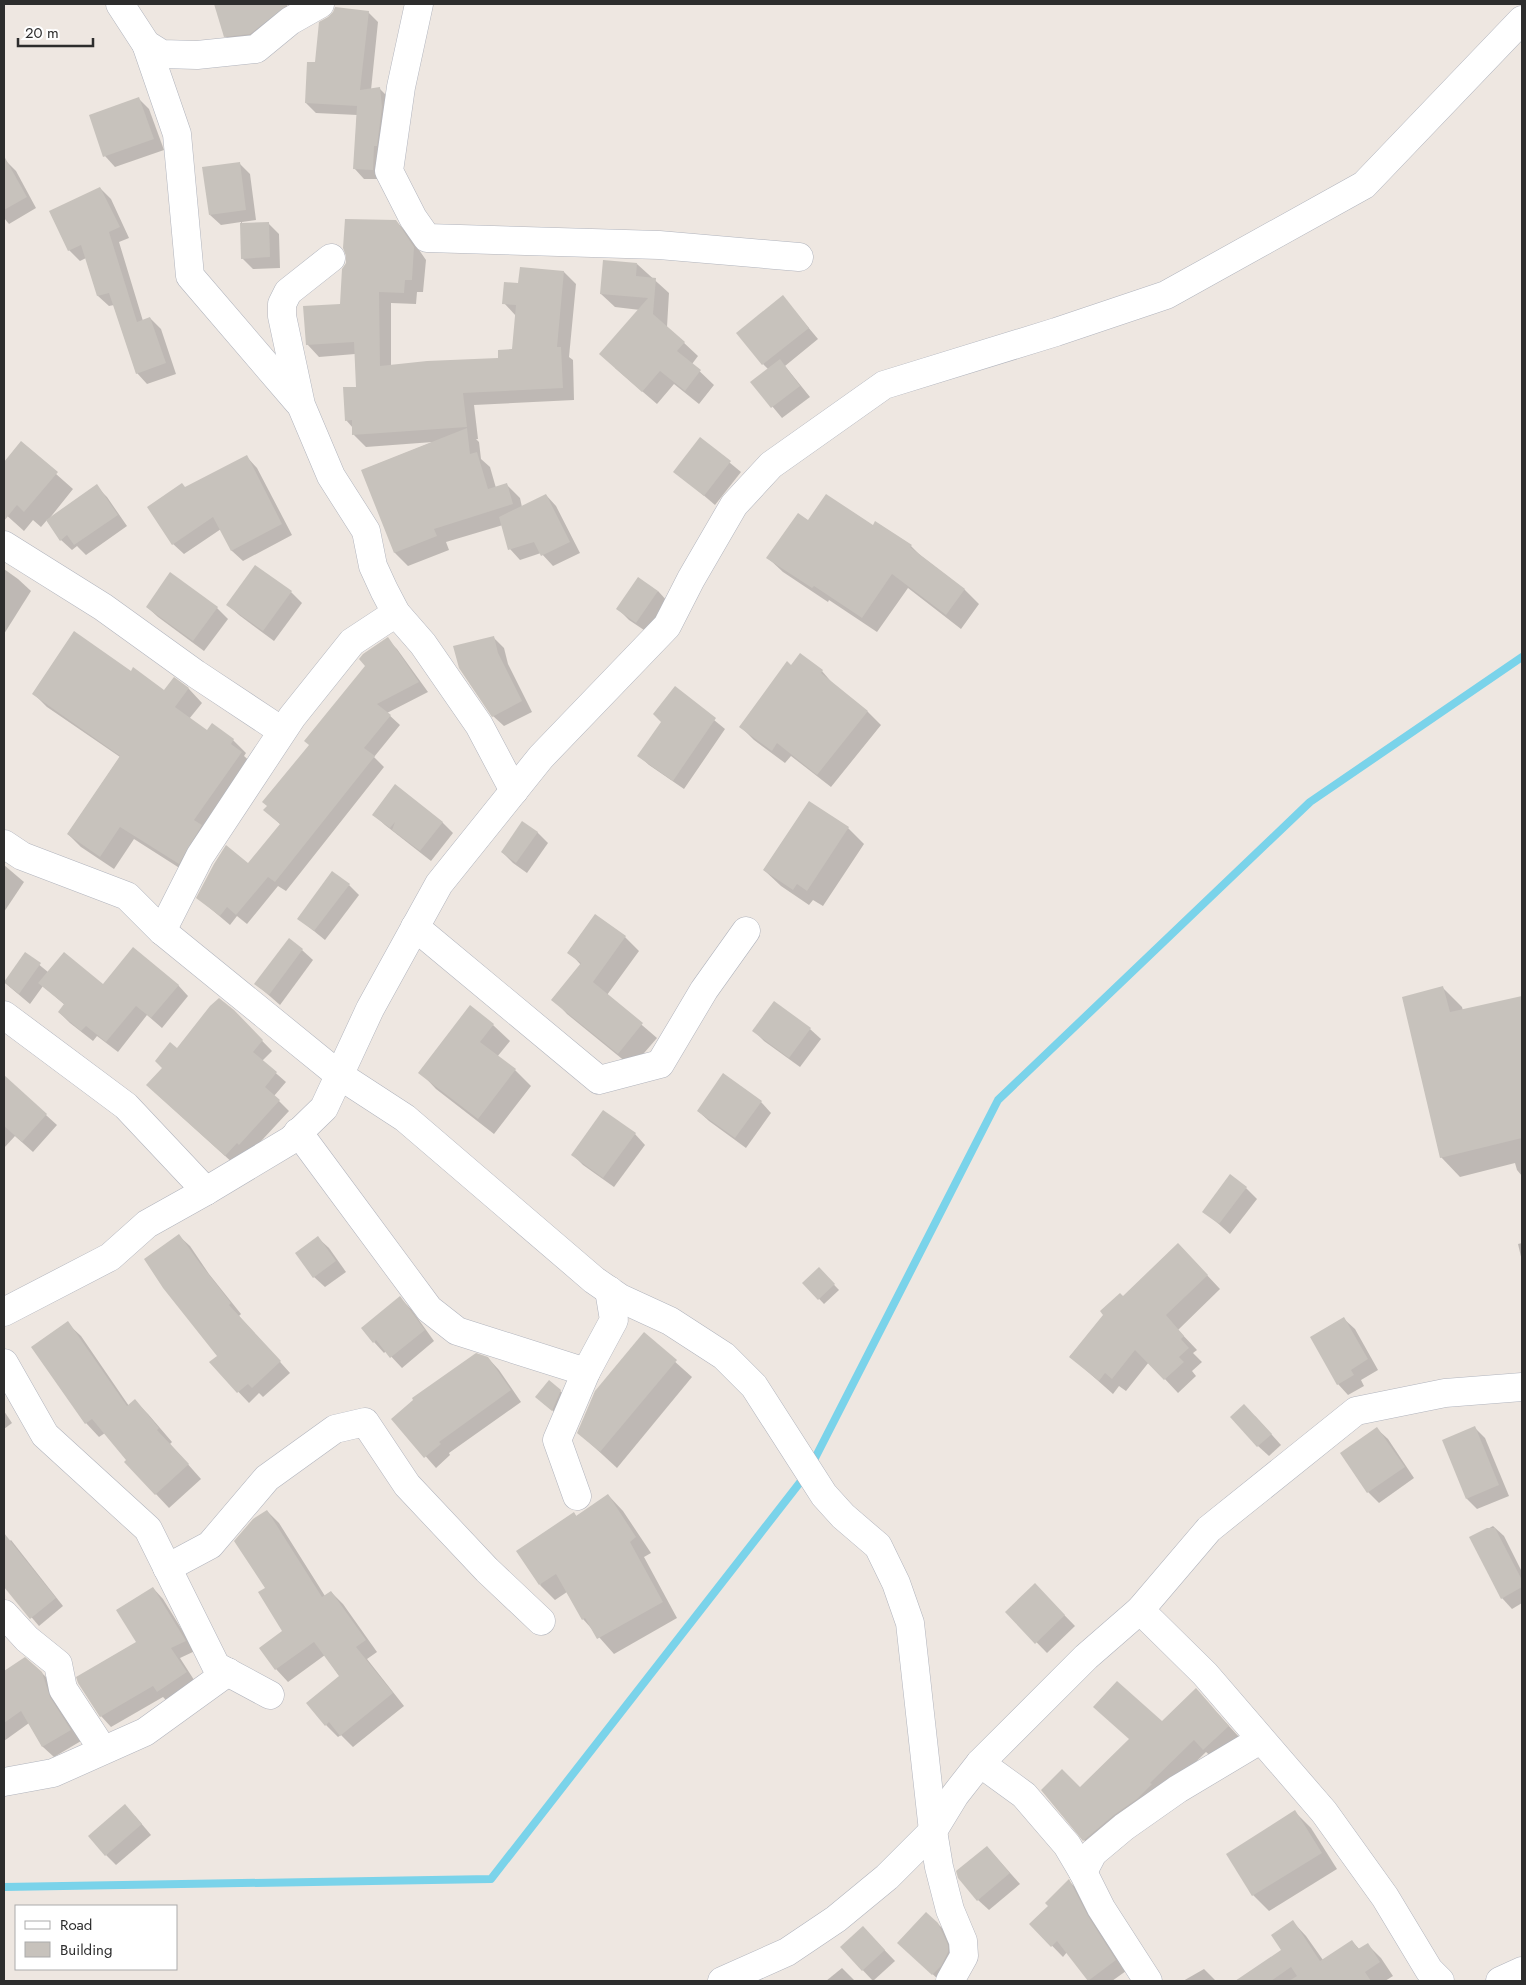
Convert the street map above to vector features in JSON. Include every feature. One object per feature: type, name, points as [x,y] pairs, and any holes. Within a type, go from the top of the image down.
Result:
[{"type":"street","points":[[120,4],[146,44],[177,134],[190,276],[301,405]]},
{"type":"street","points":[[146,44],[162,54],[197,55],[256,49],[290,21],[320,4]]},
{"type":"street","points":[[419,4],[400,87],[389,171],[413,218],[427,238],[659,245],[798,256]]},
{"type":"street","points":[[4,1312],[110,1257],[147,1224],[291,1140],[324,1108],[370,1009],[439,884],[540,757],[667,626],[691,579],[734,505],[771,465],[884,385],[1056,332],[1166,295],[1364,185],[1522,20]]},
{"type":"street","points":[[332,258],[288,292],[282,304],[282,316],[301,405],[331,476],[366,531],[373,566],[396,613],[423,644],[479,725],[514,791]]},
{"type":"street","points":[[4,545],[104,607],[196,674],[282,731]]},
{"type":"street","points":[[162,931],[200,856],[282,731],[352,642],[396,613]]},
{"type":"street","points":[[4,844],[22,856],[127,896],[162,931],[339,1075],[405,1118],[594,1280],[620,1298],[670,1322],[724,1356],[754,1386],[824,1495],[843,1516],[878,1546],[896,1583],[910,1623],[933,1831],[939,1867],[950,1910],[963,1941],[964,1956],[950,1981]]},
{"type":"street","points":[[415,927],[599,1080],[660,1064],[704,990],[746,931]]},
{"type":"street","points":[[4,1015],[126,1106],[206,1191]]},
{"type":"street","points":[[298,1132],[429,1309],[457,1331],[586,1372]]},
{"type":"street","points":[[577,1496],[557,1440],[586,1372],[614,1320],[610,1290]]},
{"type":"street","points":[[4,1363],[45,1435],[148,1529],[216,1666],[270,1695]]},
{"type":"street","points":[[722,1981],[787,1952],[836,1919],[887,1877],[933,1831],[955,1795],[980,1763],[1086,1658],[1140,1610],[1209,1529],[1356,1411],[1445,1393],[1522,1387]]},
{"type":"street","points":[[167,1568],[210,1545],[267,1478],[335,1428],[365,1422],[407,1486],[487,1570],[541,1621]]},
{"type":"street","points":[[1140,1610],[1205,1674],[1324,1812],[1385,1897],[1429,1970],[1440,1981]]},
{"type":"street","points":[[4,1614],[27,1639],[58,1664],[63,1689],[103,1750]]},
{"type":"street","points":[[4,1782],[53,1773],[145,1732],[228,1672]]},
{"type":"street","points":[[1083,1872],[1093,1853],[1124,1827],[1178,1789],[1260,1740]]},
{"type":"street","points":[[980,1763],[1024,1795],[1067,1845],[1101,1908],[1148,1981]]},
{"type":"street","points":[[1500,1981],[1522,1972]]},
{"type":"building","points":[[214,4],[289,4],[250,34],[224,37]]},
{"type":"building","points":[[335,7],[369,11],[360,90],[380,87],[382,107],[377,146],[374,146],[373,170],[353,169],[357,106],[305,103],[307,62],[315,62],[319,22],[328,17]]},
{"type":"building","points":[[139,97],[154,139],[103,157],[89,115]]},
{"type":"building","points":[[4,156],[27,197],[4,210]]},
{"type":"building","points":[[240,162],[246,210],[209,215],[202,167]]},
{"type":"building","points":[[100,187],[120,227],[109,232],[137,322],[150,317],[166,363],[136,374],[109,293],[97,296],[81,245],[68,251],[49,211]]},
{"type":"building","points":[[345,219],[396,220],[414,247],[412,280],[405,280],[404,293],[379,292],[380,366],[427,361],[498,358],[498,350],[512,349],[516,305],[502,304],[504,282],[518,283],[520,267],[564,271],[557,347],[561,347],[563,388],[463,393],[467,427],[352,435],[352,420],[345,421],[343,387],[356,387],[354,342],[306,345],[303,306],[340,304],[342,269],[346,263],[343,248]]},
{"type":"building","points":[[269,222],[270,257],[241,259],[240,223]]},
{"type":"building","points":[[603,260],[637,263],[636,276],[656,278],[653,314],[685,342],[677,351],[701,370],[685,391],[660,371],[642,392],[599,354],[648,298],[600,294]]},
{"type":"building","points":[[783,295],[809,328],[762,365],[736,333]]},
{"type":"building","points":[[780,359],[800,386],[771,408],[750,382]]},
{"type":"building","points":[[467,428],[470,454],[477,452],[488,489],[507,483],[513,504],[434,529],[437,536],[394,553],[361,470]]},
{"type":"building","points":[[700,437],[731,461],[704,496],[673,472]]},
{"type":"building","points":[[21,441],[58,472],[24,512],[17,505],[4,521],[4,462]]},
{"type":"building","points":[[247,455],[282,524],[231,551],[213,517],[172,545],[147,507],[182,483],[185,487]]},
{"type":"building","points":[[97,484],[118,515],[74,545],[67,535],[60,541],[46,520]]},
{"type":"building","points":[[546,494],[570,542],[541,556],[534,542],[508,550],[499,517]]},
{"type":"building","points":[[826,494],[873,525],[875,521],[912,545],[910,547],[965,589],[946,615],[892,574],[862,618],[814,586],[812,588],[766,558],[798,513],[808,520]]},
{"type":"building","points":[[255,565],[292,591],[263,631],[226,605]]},
{"type":"building","points":[[170,572],[218,607],[193,641],[146,607]]},
{"type":"building","points":[[638,577],[658,591],[636,623],[616,609]]},
{"type":"building","points":[[74,631],[131,671],[133,667],[164,690],[174,677],[189,688],[175,707],[207,730],[212,723],[234,739],[231,744],[242,752],[194,820],[202,825],[179,864],[120,827],[100,857],[67,834],[120,756],[32,694]]},
{"type":"building","points":[[494,636],[498,653],[522,701],[492,717],[459,668],[453,646]]},
{"type":"building","points":[[388,637],[419,682],[377,704],[391,715],[364,748],[375,756],[275,882],[268,877],[236,915],[227,907],[220,916],[196,898],[214,864],[226,845],[248,863],[280,824],[263,810],[267,806],[262,802],[309,745],[304,741],[365,666],[359,659],[363,654]]},
{"type":"building","points":[[800,653],[823,670],[821,673],[868,711],[817,775],[777,743],[772,751],[739,727],[787,661],[791,665]]},
{"type":"building","points":[[675,686],[716,718],[673,781],[637,756],[661,722],[653,714]]},
{"type":"building","points":[[395,784],[443,822],[420,851],[392,830],[395,822],[390,828],[372,815]]},
{"type":"building","points":[[809,801],[849,827],[807,891],[797,884],[793,890],[763,870]]},
{"type":"building","points":[[522,821],[538,832],[516,863],[501,852]]},
{"type":"building","points":[[332,871],[350,884],[314,931],[297,919]]},
{"type":"building","points":[[595,914],[626,936],[593,982],[643,1023],[618,1054],[551,1000],[581,963],[567,953]]},
{"type":"building","points":[[289,938],[303,949],[269,995],[254,984]]},
{"type":"building","points":[[133,947],[179,985],[151,1018],[136,1006],[106,1042],[86,1026],[81,1031],[58,1012],[64,1004],[38,983],[64,952],[103,984]]},
{"type":"building","points":[[25,952],[41,963],[19,994],[4,982]]},
{"type":"building","points":[[1443,986],[1450,1012],[1522,996],[1522,1138],[1440,1158],[1402,997]]},
{"type":"building","points":[[219,998],[234,1010],[263,1040],[253,1052],[277,1072],[265,1087],[280,1100],[239,1145],[237,1143],[225,1156],[146,1085],[162,1068],[155,1061],[170,1042],[177,1048],[210,1006]]},
{"type":"building","points":[[774,1001],[811,1028],[789,1058],[752,1031]]},
{"type":"building","points":[[470,1005],[494,1024],[480,1042],[516,1069],[478,1119],[418,1073]]},
{"type":"building","points":[[723,1073],[762,1101],[735,1138],[697,1111]]},
{"type":"building","points":[[4,1075],[47,1114],[22,1142],[4,1126]]},
{"type":"building","points":[[603,1110],[636,1133],[603,1178],[571,1155]]},
{"type":"building","points":[[1230,1174],[1247,1187],[1219,1224],[1202,1212]]},
{"type":"building","points":[[179,1234],[231,1303],[229,1305],[281,1361],[252,1388],[248,1384],[237,1393],[209,1362],[217,1356],[163,1288],[144,1259]]},
{"type":"building","points":[[318,1236],[336,1261],[313,1278],[295,1253]]},
{"type":"building","points":[[1178,1243],[1208,1275],[1166,1315],[1184,1336],[1181,1339],[1189,1348],[1179,1357],[1184,1362],[1164,1380],[1135,1350],[1112,1379],[1105,1373],[1099,1381],[1069,1357],[1103,1315],[1100,1311],[1120,1293],[1123,1296]]},
{"type":"building","points":[[819,1267],[835,1284],[818,1300],[802,1283]]},
{"type":"building","points":[[400,1296],[425,1330],[390,1358],[376,1340],[373,1343],[361,1328]]},
{"type":"building","points":[[1344,1317],[1368,1359],[1351,1370],[1354,1375],[1337,1385],[1310,1337]]},
{"type":"building","points":[[68,1321],[127,1406],[135,1399],[159,1428],[157,1430],[189,1464],[155,1495],[124,1462],[126,1460],[92,1419],[85,1424],[31,1347]]},
{"type":"building","points":[[644,1332],[677,1360],[600,1452],[577,1433],[595,1391]]},
{"type":"building","points":[[476,1353],[488,1357],[511,1390],[439,1442],[441,1444],[424,1458],[391,1419],[413,1400],[412,1398]]},
{"type":"building","points":[[549,1380],[561,1390],[552,1411],[535,1397]]},
{"type":"building","points":[[1244,1404],[1272,1434],[1257,1447],[1230,1417]]},
{"type":"building","points":[[1475,1426],[1499,1485],[1466,1499],[1442,1440]]},
{"type":"building","points":[[1377,1427],[1405,1467],[1367,1493],[1340,1453]]},
{"type":"building","points":[[608,1494],[636,1537],[630,1542],[663,1602],[597,1639],[585,1618],[582,1620],[556,1574],[539,1585],[516,1551],[574,1512],[576,1516]]},
{"type":"building","points":[[267,1510],[322,1597],[331,1591],[366,1640],[356,1647],[393,1693],[340,1736],[329,1722],[325,1726],[306,1703],[339,1676],[314,1642],[275,1670],[259,1648],[282,1631],[258,1592],[265,1588],[234,1541],[253,1519]]},
{"type":"building","points":[[1487,1528],[1495,1528],[1522,1580],[1522,1587],[1501,1599],[1469,1537]]},
{"type":"building","points":[[4,1533],[56,1598],[30,1619],[4,1587]]},
{"type":"building","points":[[1035,1583],[1065,1615],[1035,1644],[1005,1612]]},
{"type":"building","points":[[153,1587],[186,1641],[171,1648],[187,1672],[157,1692],[153,1686],[100,1717],[76,1677],[136,1642],[116,1610]]},
{"type":"building","points":[[25,1657],[42,1672],[50,1697],[71,1730],[42,1747],[21,1711],[4,1723],[4,1671]]},
{"type":"building","points":[[1117,1681],[1162,1721],[1196,1688],[1229,1726],[1203,1750],[1194,1740],[1150,1783],[1152,1784],[1137,1799],[1083,1841],[1041,1790],[1062,1769],[1080,1787],[1129,1739],[1093,1707]]},
{"type":"building","points":[[125,1804],[142,1824],[105,1856],[88,1836]]},
{"type":"building","points":[[1295,1810],[1322,1853],[1252,1896],[1226,1854]]},
{"type":"building","points":[[987,1846],[1010,1873],[977,1901],[958,1878],[956,1871]]},
{"type":"building","points":[[1069,1879],[1088,1916],[1116,1960],[1088,1981],[1057,1941],[1051,1947],[1029,1924],[1048,1906],[1045,1903]]},
{"type":"building","points":[[926,1912],[938,1923],[948,1945],[948,1952],[941,1966],[932,1975],[897,1943]]},
{"type":"building","points":[[1293,1920],[1320,1961],[1352,1940],[1358,1949],[1368,1943],[1380,1962],[1365,1972],[1371,1981],[1289,1981],[1297,1976],[1291,1967],[1271,1981],[1235,1981],[1281,1950],[1271,1935]]},
{"type":"building","points":[[863,1926],[885,1950],[862,1971],[840,1947]]},
{"type":"waterway","points":[[812,1464],[998,1100],[1310,802],[1522,657]]},
{"type":"waterway","points":[[4,1887],[491,1879],[805,1476]]}]
